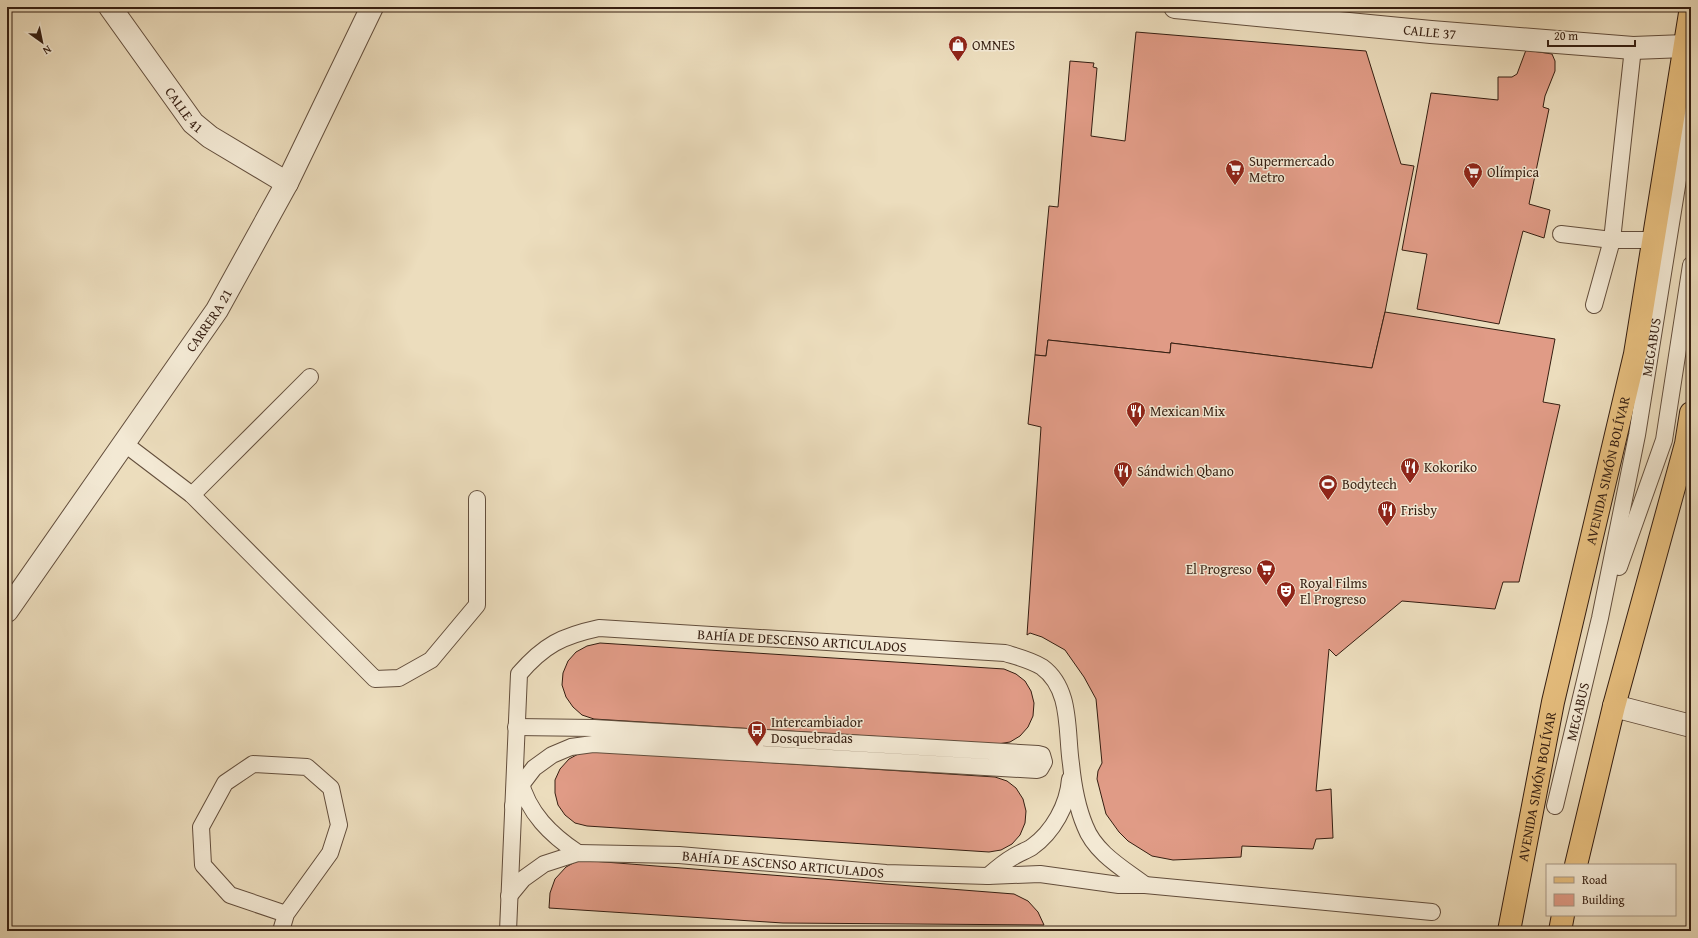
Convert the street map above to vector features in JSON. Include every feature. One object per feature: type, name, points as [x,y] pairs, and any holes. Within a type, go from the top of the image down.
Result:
[{"type":"main road","name":"AVENIDA SIMÓN BOLÍVAR","points":[[1509,931],[1553,702],[1635,354],[1691,7]]},
{"type":"main road","points":[[1576,864],[1614,706],[1688,444],[1691,413]]},
{"type":"main road","points":[[1560,931],[1563,916]]},
{"type":"street","name":"CALLE 41","points":[[110,7],[193,123],[210,138],[287,183]]},
{"type":"street","name":"CARRERA 21","points":[[7,611],[125,444],[217,310],[287,183],[372,7]]},
{"type":"street","name":"CALLE 37","points":[[1175,7],[1431,32],[1632,48],[1685,46]]},
{"type":"street","points":[[1614,706],[1691,726]]},
{"type":"lane","points":[[1594,304],[1612,240],[1632,48]]},
{"type":"lane","name":"MEGABUS","points":[[1555,806],[1600,618],[1637,435],[1691,99]]},
{"type":"lane","points":[[1561,234],[1612,240],[1654,240]]},
{"type":"lane","name":"MEGABUS","points":[[1600,618],[1664,440],[1691,265]]},
{"type":"lane","points":[[192,495],[310,377]]},
{"type":"lane","points":[[125,444],[192,495],[375,678],[399,678],[430,660],[477,605],[477,499]]},
{"type":"lane","name":"BAHÍA DE DESCENSO ARTICULADOS","points":[[508,931],[519,674],[535,656],[554,642],[576,633],[599,628],[1005,653],[1030,660],[1043,668],[1054,679],[1062,693],[1066,708],[1071,764]]},
{"type":"lane","points":[[516,727],[592,744]]},
{"type":"lane","points":[[513,806],[521,785],[534,768],[552,755],[572,746],[592,744],[1037,770],[1040,769],[1044,762],[1042,755],[1038,754],[601,729],[516,727]]},
{"type":"lane","points":[[515,762],[521,785],[531,809],[543,825],[558,840],[578,853]]},
{"type":"lane","points":[[281,931],[286,914],[330,853],[339,825],[338,818],[331,788],[307,767],[253,764],[225,783],[201,827],[203,865],[230,895],[286,914]]},
{"type":"lane","points":[[988,876],[1011,857],[1032,846],[1050,830],[1063,810],[1069,787],[1071,764]]},
{"type":"lane","points":[[1071,764],[1077,798],[1085,827],[1099,848],[1115,863],[1145,885]]},
{"type":"lane","points":[[509,896],[523,879],[544,864],[578,853]]},
{"type":"lane","name":"BAHÍA DE ASCENSO ARTICULADOS","points":[[578,853],[679,855],[886,873],[988,876],[1040,874],[1119,885],[1145,885],[1432,912]]},
{"type":"building","name":"Supermercado Metro","points":[[1136,32],[1366,51],[1401,164],[1414,166],[1385,312],[1372,368],[1171,343],[1170,353],[1048,340],[1046,356],[1035,355],[1049,206],[1058,207],[1070,61],[1094,63],[1093,67],[1097,68],[1091,136],[1125,141]]},
{"type":"building","name":"Olímpica","points":[[1526,50],[1552,54],[1555,61],[1555,71],[1545,96],[1543,107],[1549,109],[1529,204],[1550,210],[1544,238],[1523,231],[1499,324],[1417,309],[1427,254],[1402,250],[1431,93],[1498,100],[1498,77],[1512,77],[1517,74]]},
{"type":"building","name":"El Progreso","points":[[1385,312],[1555,339],[1543,402],[1560,405],[1519,582],[1503,582],[1495,609],[1402,601],[1336,656],[1329,649],[1316,791],[1331,789],[1333,838],[1316,839],[1313,849],[1242,846],[1241,857],[1173,860],[1152,856],[1128,841],[1119,832],[1106,814],[1097,779],[1098,771],[1102,763],[1096,699],[1084,677],[1065,650],[1042,637],[1030,633],[1027,635],[1041,427],[1028,424],[1035,355],[1046,356],[1048,340],[1170,353],[1171,343],[1372,368]]},
{"type":"building","points":[[600,643],[1004,669],[1016,674],[1025,681],[1031,691],[1034,703],[1033,716],[1028,727],[1020,736],[1010,742],[998,744],[594,719],[582,715],[573,707],[566,697],[562,685],[563,673],[568,661],[576,652],[587,646]]},
{"type":"building","points":[[592,751],[995,777],[1007,781],[1016,788],[1023,799],[1026,811],[1025,823],[1020,835],[1012,844],[1001,850],[989,852],[587,826],[575,823],[565,815],[558,805],[555,793],[555,780],[560,769],[569,759],[580,753]]},
{"type":"building","points":[[579,860],[1014,894],[1028,901],[1038,912],[1044,925],[783,923],[549,908],[550,893],[555,879],[566,867]]},
{"type":"place","name":"OMNES","points":[[958,62]]},
{"type":"place","name":"Supermercado Metro","points":[[1235,186]]},
{"type":"place","name":"Olímpica","points":[[1473,189]]},
{"type":"place","name":"Mexican Mix","points":[[1136,428]]},
{"type":"place","name":"Kokoriko","points":[[1410,484]]},
{"type":"place","name":"Sándwich Qbano","points":[[1123,488]]},
{"type":"place","name":"Bodytech","points":[[1328,501]]},
{"type":"place","name":"Frisby","points":[[1387,527]]},
{"type":"place","name":"El Progreso","points":[[1266,586]]},
{"type":"place","name":"Royal Films El Progreso","points":[[1286,608]]},
{"type":"place","name":"Intercambiador Dosquebradas","points":[[757,747]]}]
